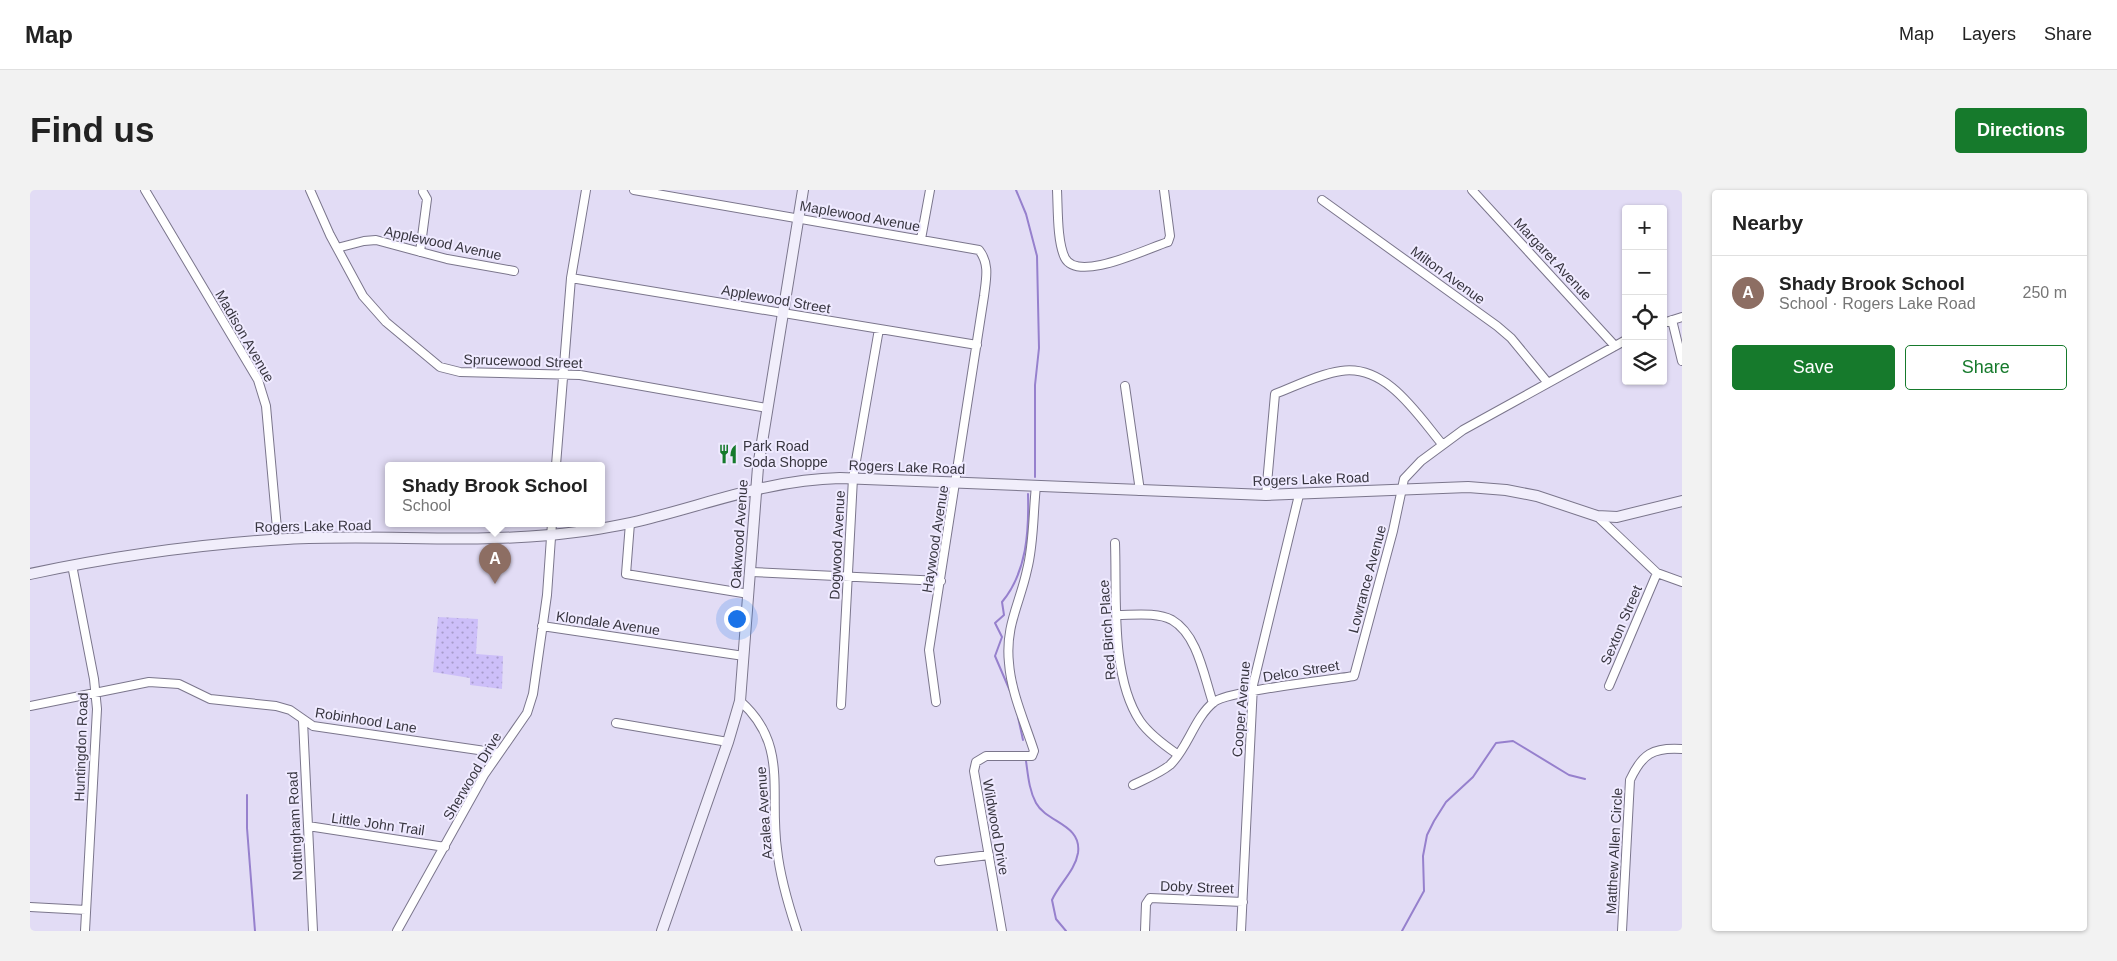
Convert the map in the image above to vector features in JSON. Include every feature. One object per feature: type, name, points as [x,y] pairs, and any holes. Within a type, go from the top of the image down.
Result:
[{"type":"main road","name":"Oakwood Avenue","points":[[662,931],[728,742],[740,701],[756,488],[767,408],[803,190]]},
{"type":"main road","name":"Rogers Lake Road","points":[[605,527],[630,523],[756,488],[806,479],[853,478],[1266,495],[1299,495],[1402,488],[1468,487],[1506,490],[1536,496],[1597,516],[1617,516],[1682,501]]},
{"type":"main road","name":"Rogers Lake Road","points":[[30,574],[174,548],[278,540],[508,538],[550,535],[603,527]]},
{"type":"street","name":"Madison Avenue","points":[[145,190],[258,380],[266,406],[278,540]]},
{"type":"street","name":"Sprucewood Street","points":[[310,190],[355,283],[370,305],[412,346],[440,367],[460,372],[562,373],[767,408]]},
{"type":"street","points":[[556,462],[571,278],[586,190]]},
{"type":"street","name":"Maplewood Avenue","points":[[634,190],[979,250],[986,261]]},
{"type":"street","points":[[922,239],[930,190]]},
{"type":"street","points":[[1057,190],[1062,248],[1070,264],[1078,268],[1090,268],[1168,242],[1170,236],[1164,190]]},
{"type":"street","name":"Margaret Avenue","points":[[1472,190],[1615,346]]},
{"type":"street","points":[[420,252],[427,199],[423,192]]},
{"type":"street","name":"Milton Avenue","points":[[1322,200],[1497,326],[1511,338],[1548,383]]},
{"type":"street","name":"Applewood Avenue","points":[[337,248],[376,240],[468,264],[514,270]]},
{"type":"street","name":"Haywood Avenue","points":[[936,702],[930,650],[977,345],[985,288],[986,261]]},
{"type":"street","name":"Applewood Street","points":[[571,278],[977,345]]},
{"type":"street","points":[[1667,322],[1682,317]]},
{"type":"street","points":[[1672,320],[1682,361]]},
{"type":"street","name":"Dogwood Avenue","points":[[841,705],[853,478],[879,329]]},
{"type":"street","points":[[1402,488],[1407,473],[1442,444],[1622,342]]},
{"type":"street","points":[[1266,495],[1275,394],[1338,371],[1368,372],[1389,385],[1442,444]]},
{"type":"street","points":[[1125,386],[1140,491]]},
{"type":"street","name":"Wildwood Drive","points":[[1002,931],[975,781],[976,762],[986,756],[1032,756],[1034,751],[1015,690],[1009,665],[1008,646],[1011,621],[1028,570],[1036,486]]},
{"type":"street","name":"Lowrance Avenue","points":[[1354,676],[1393,532],[1402,488]]},
{"type":"street","name":"Cooper Avenue","points":[[1242,931],[1252,692],[1259,653],[1299,495]]},
{"type":"street","points":[[1597,516],[1656,573],[1682,582]]},
{"type":"street","points":[[630,523],[626,574],[749,594]]},
{"type":"street","name":"Klondale Avenue","points":[[551,527],[547,596],[542,626],[744,656]]},
{"type":"street","name":"Red Birch Place","points":[[1115,543],[1119,668],[1124,691],[1140,721],[1162,743],[1177,754]]},
{"type":"street","name":"Huntingdon Road","points":[[72,565],[97,709],[85,931]]},
{"type":"street","points":[[751,572],[941,582]]},
{"type":"street","name":"Sexton Street","points":[[1609,686],[1656,573]]},
{"type":"street","points":[[1117,615],[1155,616],[1171,620],[1183,630],[1192,642],[1212,704],[1200,718],[1171,764],[1157,774],[1132,785]]},
{"type":"street","name":"Sherwood Drive","points":[[397,931],[498,753],[527,713],[533,694],[542,626]]},
{"type":"street","name":"Delco Street","points":[[1212,704],[1229,696],[1354,676]]},
{"type":"street","name":"Robinhood Lane","points":[[30,706],[148,682],[168,681],[179,684],[210,699],[290,710],[303,721],[313,726],[498,753]]},
{"type":"street","name":"Azalea Avenue","points":[[740,701],[757,720],[770,743],[777,849],[797,931]]},
{"type":"street","name":"Nottingham Road","points":[[303,721],[313,931]]},
{"type":"street","points":[[616,722],[728,742]]},
{"type":"street","name":"Matthew Allen Circle","points":[[1622,931],[1630,780],[1635,768],[1645,756],[1660,749],[1682,749]]},
{"type":"street","name":"Little John Trail","points":[[308,826],[444,847]]},
{"type":"street","points":[[939,861],[988,855]]},
{"type":"street","name":"Doby Street","points":[[1145,931],[1146,904],[1150,898],[1243,902]]},
{"type":"street","points":[[30,907],[86,910]]},
{"type":"shaded area","points":[[438,617],[478,619],[476,654],[503,656],[502,689],[470,685],[470,678],[433,672]]},
{"type":"waterway","points":[[1016,190],[1026,214],[1037,256],[1039,348],[1035,385],[1035,477]]},
{"type":"waterway","points":[[1010,691],[995,656],[1002,637],[995,623],[1004,615],[1002,602],[1017,578],[1025,551],[1028,494]]},
{"type":"waterway","points":[[1018,717],[1023,740]]},
{"type":"waterway","points":[[1402,931],[1424,891],[1423,856],[1427,835],[1446,802],[1473,777],[1496,743],[1513,741],[1569,775],[1585,779]]},
{"type":"waterway","points":[[1026,761],[1030,788],[1036,803],[1041,810],[1069,830],[1075,836],[1078,843],[1078,853],[1074,866],[1052,900],[1056,919],[1066,931]]},
{"type":"waterway","points":[[247,795],[247,828],[255,931]]},
{"type":"place","name":"Park Road Soda Shoppe","points":[[728,454]]},
{"type":"place","name":"Shady Brook School","points":[[495,584]]}]
